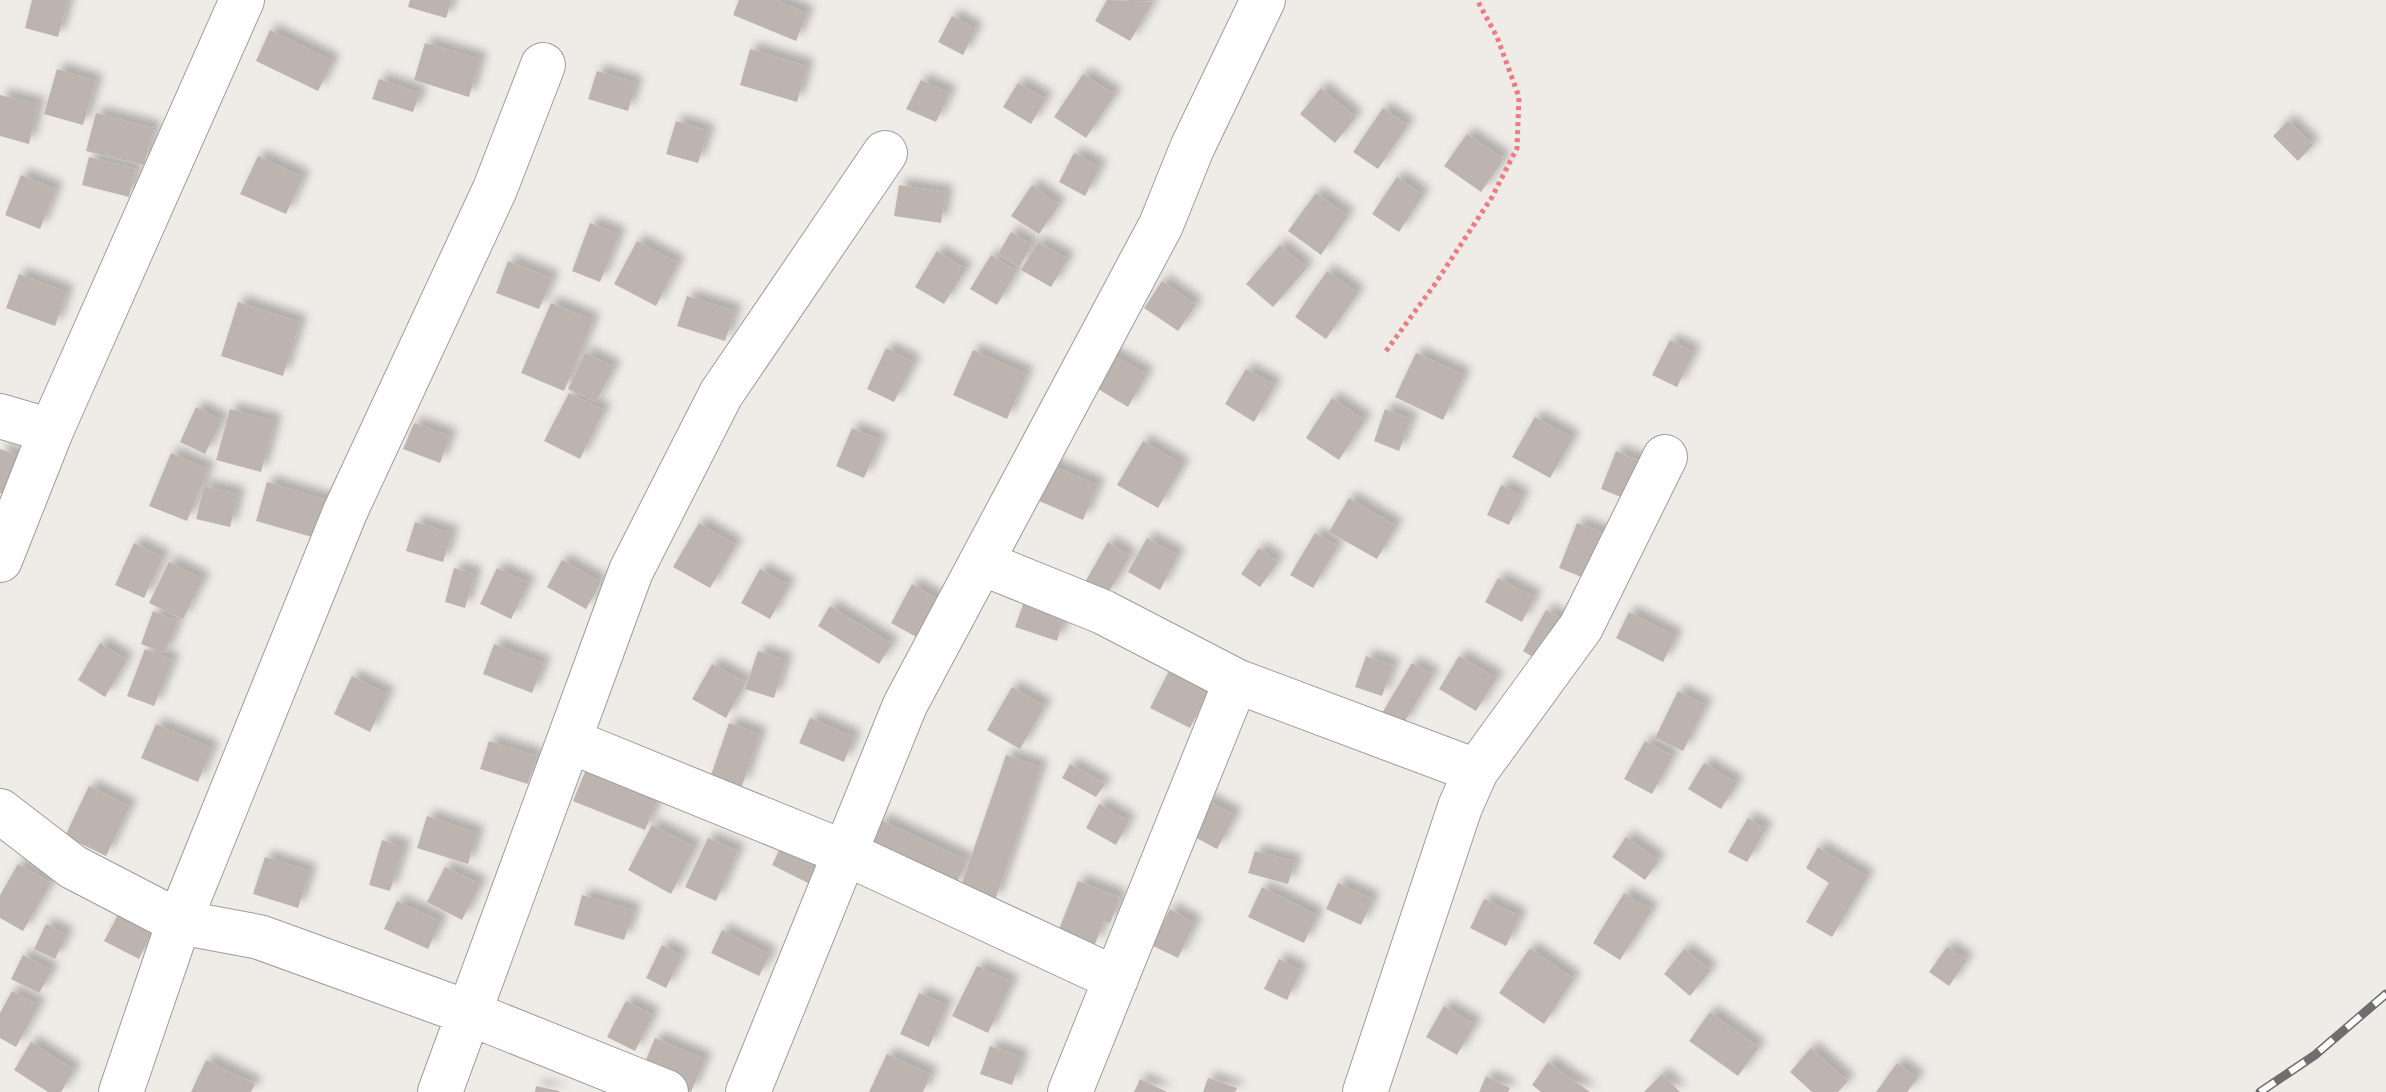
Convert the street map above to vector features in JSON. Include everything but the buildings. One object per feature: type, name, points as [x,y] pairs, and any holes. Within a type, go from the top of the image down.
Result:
[{"type":"street","points":[[0,560],[51,431],[242,0]]},
{"type":"street","points":[[748,1092],[905,705],[1161,225],[1192,148],[1263,0]]},
{"type":"street","points":[[121,1092],[179,922],[345,512],[495,189],[543,65]]},
{"type":"street","points":[[440,1092],[631,571],[721,394],[885,153]]},
{"type":"street","points":[[0,416],[51,431]]},
{"type":"street","points":[[1365,1092],[1460,807],[1476,771],[1581,627],[1665,457]]},
{"type":"street","points":[[982,563],[1103,612],[1236,681],[1476,771]]},
{"type":"street","points":[[1070,1092],[1236,681]]},
{"type":"street","points":[[570,741],[843,852],[1116,979]]},
{"type":"street","points":[[0,811],[73,867],[179,922],[259,937],[469,1013],[666,1092]]},
{"type":"path","points":[[1386,351],[1492,197],[1517,148],[1519,97],[1497,37],[1477,0]]},
{"type":"railway","points":[[2260,1092],[2315,1055],[2386,994]]}]
